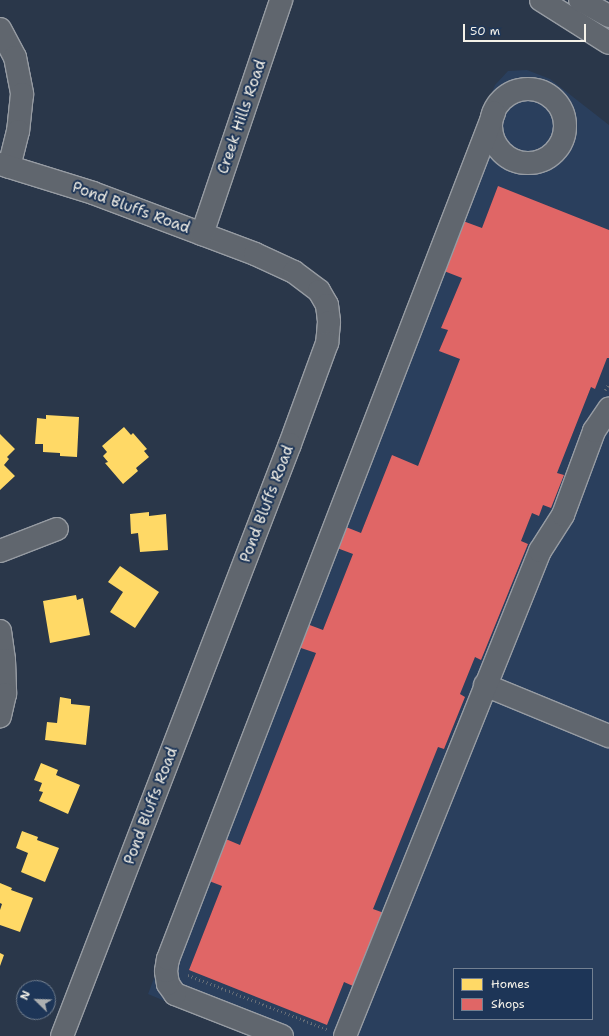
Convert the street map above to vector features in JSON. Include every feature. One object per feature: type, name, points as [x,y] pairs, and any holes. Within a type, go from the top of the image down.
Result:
[{"type":"main road","name":"Creek Hills Road","points":[[202,234],[281,0]]},
{"type":"main road","points":[[541,0],[609,43]]},
{"type":"main road","points":[[580,0],[609,16]]},
{"type":"main road","points":[[0,29],[14,57],[22,94],[18,132],[5,166]]},
{"type":"main road","points":[[282,1036],[175,994],[168,984],[166,971],[168,959],[494,112]]},
{"type":"main road","name":"Pond Bluffs Road","points":[[5,166],[93,193],[255,254],[294,272],[319,291],[327,305],[329,322],[327,343],[290,444],[62,1036]]},
{"type":"main road","points":[[338,1034],[540,551],[563,515],[594,431],[609,408]]},
{"type":"main road","points":[[0,551],[57,529]]},
{"type":"main road","points":[[0,631],[4,660],[4,694],[0,716]]},
{"type":"main road","points":[[485,685],[609,736]]},
{"type":"path","points":[[188,975],[338,1034]]},
{"type":"shaded area","points":[[527,70],[550,79],[609,125],[609,1036],[249,1036],[148,994],[495,85],[508,71]]},
{"type":"building: Homes","points":[[46,415],[79,417],[77,457],[60,456],[60,453],[43,452],[43,444],[35,444],[37,418],[46,419]]},
{"type":"building: Homes","points":[[124,427],[131,435],[133,433],[147,449],[144,451],[149,457],[136,468],[138,471],[123,484],[105,463],[108,462],[103,456],[107,452],[102,446]]},
{"type":"building: Homes","points":[[0,434],[15,449],[7,457],[9,459],[4,465],[15,476],[0,490]]},
{"type":"building: Homes","points":[[149,512],[149,516],[166,514],[168,550],[140,552],[138,533],[131,534],[130,514]]},
{"type":"building: Homes","points":[[120,566],[159,592],[135,628],[110,612],[123,592],[108,582]]},
{"type":"building: Homes","points":[[76,595],[77,600],[83,598],[90,635],[50,643],[43,601]]},
{"type":"building: Homes","points":[[60,697],[71,699],[71,704],[90,706],[86,745],[45,740],[47,722],[57,723]]},
{"type":"building: Homes","points":[[41,763],[58,770],[56,775],[80,785],[68,814],[39,801],[43,792],[39,791],[42,783],[34,780]]},
{"type":"building: Homes","points":[[22,831],[38,837],[37,840],[59,848],[45,882],[21,872],[28,853],[16,848]]},
{"type":"building: Homes","points":[[0,883],[12,888],[11,890],[33,898],[20,932],[0,925],[0,910],[2,904],[0,903]]},
{"type":"building: Homes","points":[[0,953],[4,955],[0,966]]},
{"type":"building: Shops","points":[[498,186],[609,230],[609,358],[607,358],[595,389],[591,387],[557,473],[564,475],[551,508],[543,505],[539,516],[532,513],[521,541],[528,544],[481,660],[475,657],[460,694],[465,697],[444,749],[438,747],[373,909],[384,913],[353,986],[344,982],[327,1025],[189,970],[222,886],[204,879],[221,837],[240,845],[316,653],[298,647],[307,624],[323,630],[353,554],[337,548],[346,527],[361,533],[392,455],[418,466],[460,359],[439,351],[448,330],[441,328],[462,278],[444,271],[463,221],[482,228]]}]
